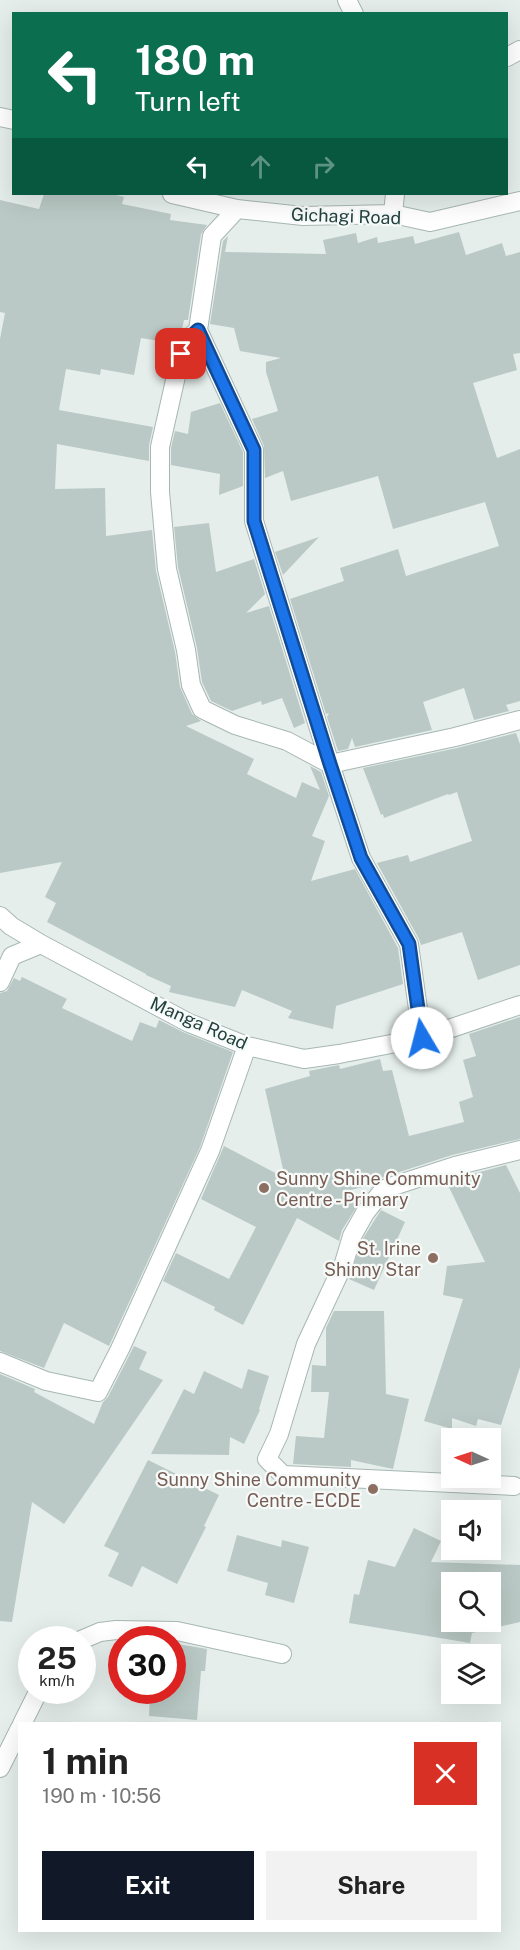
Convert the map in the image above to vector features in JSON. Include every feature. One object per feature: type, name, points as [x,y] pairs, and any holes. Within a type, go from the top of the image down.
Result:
[{"type":"street","name":"Gichagi Road","points":[[176,195],[237,209],[303,216],[393,214],[430,222],[520,201]]},
{"type":"street","points":[[393,214],[394,195]]},
{"type":"street","points":[[237,209],[212,236],[198,330],[254,450],[254,521],[361,858],[409,944],[422,1038]]},
{"type":"street","points":[[198,330],[186,341],[181,354],[160,447],[160,492],[167,569],[186,650],[191,685],[202,709],[235,725],[287,741],[330,764],[455,738],[520,720]]},
{"type":"street","name":"Manga Road","points":[[0,916],[11,926],[41,944],[189,1023],[247,1046],[304,1059],[422,1038],[520,1005]]},
{"type":"street","points":[[0,982],[12,956],[41,944]]},
{"type":"street","points":[[0,1362],[46,1382],[98,1392],[120,1349],[210,1151],[247,1046]]},
{"type":"street","points":[[514,1486],[283,1475],[267,1460],[279,1434],[306,1344],[344,1263],[352,1236],[365,1213],[384,1189],[455,1166],[520,1150]]},
{"type":"street","points":[[96,1634],[116,1630],[177,1631],[282,1654]]},
{"type":"street","points":[[23,1722],[32,1704]]},
{"type":"street","points":[[0,1768],[18,1732]]},
{"type":"building","points":[[44,195],[116,195],[124,197],[122,204],[171,214],[170,220],[207,225],[201,234],[188,320],[184,320],[182,329],[174,340],[171,343],[141,338],[134,375],[101,369],[100,375],[66,369],[59,410],[153,427],[149,445],[149,461],[57,444],[55,489],[105,488],[106,536],[152,530],[156,571],[175,652],[180,687],[192,714],[201,721],[186,726],[254,759],[247,774],[296,798],[302,782],[320,790],[310,766],[321,772],[329,796],[312,836],[325,841],[311,881],[355,869],[398,948],[403,984],[336,1006],[333,1029],[288,1018],[292,1011],[242,990],[235,1007],[169,992],[171,986],[47,922],[56,903],[45,897],[62,862],[0,873],[0,339],[5,313],[0,312],[0,200],[39,209]]},
{"type":"building","points":[[459,232],[466,255],[502,243],[506,256],[520,252],[520,353],[513,354],[517,370],[473,383],[497,458],[520,449],[520,701],[506,705],[509,711],[474,720],[464,688],[423,702],[432,730],[355,747],[352,738],[348,749],[338,751],[327,717],[329,713],[326,714],[290,599],[344,581],[340,568],[398,549],[406,576],[499,546],[485,502],[393,529],[378,476],[291,501],[283,471],[265,478],[264,446],[252,419],[278,411],[266,372],[266,362],[281,358],[240,351],[234,328],[210,324],[223,241],[228,236],[225,252],[326,254],[323,240],[356,233],[358,243],[377,237],[378,243],[413,236],[415,244]]},
{"type":"building","points":[[220,403],[243,452],[243,486],[219,495],[220,474],[171,465],[171,448],[175,431],[188,434],[191,412]]},
{"type":"building","points":[[209,523],[216,572],[254,559],[265,594],[246,613],[269,606],[305,723],[294,728],[282,698],[262,705],[261,701],[232,711],[211,701],[202,682],[197,648],[178,567],[174,527]]},
{"type":"building","points":[[319,537],[283,575],[275,552]]},
{"type":"building","points":[[516,733],[520,744],[520,965],[478,980],[462,932],[421,945],[377,863],[408,855],[410,862],[472,841],[457,792],[384,818],[363,768]]},
{"type":"building","points":[[22,977],[67,999],[62,1008],[132,1041],[140,1022],[156,1028],[159,1020],[233,1052],[200,1147],[109,1346],[64,1323],[44,1368],[0,1351],[0,993],[7,991],[14,978],[20,981]]},
{"type":"building","points":[[520,1017],[520,1139],[452,1155],[381,1178],[374,1184],[343,1192],[361,1200],[342,1230],[339,1241],[297,1218],[243,1325],[214,1310],[215,1307],[163,1281],[176,1253],[229,1279],[256,1227],[201,1199],[224,1146],[285,1178],[265,1089],[310,1076],[309,1071],[339,1065],[340,1069],[380,1059],[383,1071],[392,1070],[409,1136],[464,1122],[459,1102],[473,1097],[463,1060],[476,1056],[469,1034]]},
{"type":"building","points":[[506,1165],[520,1193],[520,1367],[501,1425],[478,1419],[476,1426],[452,1418],[452,1428],[448,1428],[424,1421],[463,1299],[443,1295],[447,1266],[485,1262],[446,1181]]},
{"type":"building","points":[[381,1210],[405,1222],[374,1290],[349,1279],[362,1240]]},
{"type":"building","points":[[334,1311],[384,1311],[386,1394],[409,1399],[393,1469],[351,1460],[351,1467],[293,1464],[296,1436],[324,1438],[329,1392],[311,1392],[312,1365],[326,1366],[326,1328]]},
{"type":"building","points":[[134,1346],[147,1352],[139,1369],[163,1380],[64,1524],[32,1502],[12,1622],[0,1621],[0,1374],[35,1389],[34,1392],[94,1424],[103,1402],[108,1397]]},
{"type":"building","points":[[248,1369],[269,1376],[260,1410],[244,1444],[230,1437],[229,1455],[151,1454],[184,1389],[194,1394],[204,1371],[242,1389]]},
{"type":"building","points":[[148,1460],[219,1495],[204,1526],[206,1527],[177,1584],[142,1566],[132,1587],[108,1576],[119,1553],[104,1546]]},
{"type":"building","points":[[414,1528],[441,1541],[431,1562],[520,1565],[520,1622],[501,1626],[501,1572],[441,1572],[441,1632],[476,1632],[472,1633],[470,1643],[349,1623],[354,1594],[359,1595],[368,1560],[395,1567]]},
{"type":"building","points":[[237,1535],[281,1547],[282,1540],[309,1547],[294,1603],[265,1595],[268,1583],[227,1571]]},
{"type":"building","points":[[186,1645],[207,1649],[205,1671],[201,1671],[197,1720],[149,1716],[149,1704],[186,1704]]},
{"type":"place","name":"Sunny Shine Community Centre - Primary","points":[[264,1188]]},
{"type":"place","name":"St. Irine Shinny Star","points":[[433,1258]]},
{"type":"place","name":"Sunny Shine Community Centre - ECDE","points":[[373,1489]]},
{"type":"route","points":[[181,354],[186,341],[198,330],[254,450],[254,521],[361,858],[409,944],[422,1038]]}]
